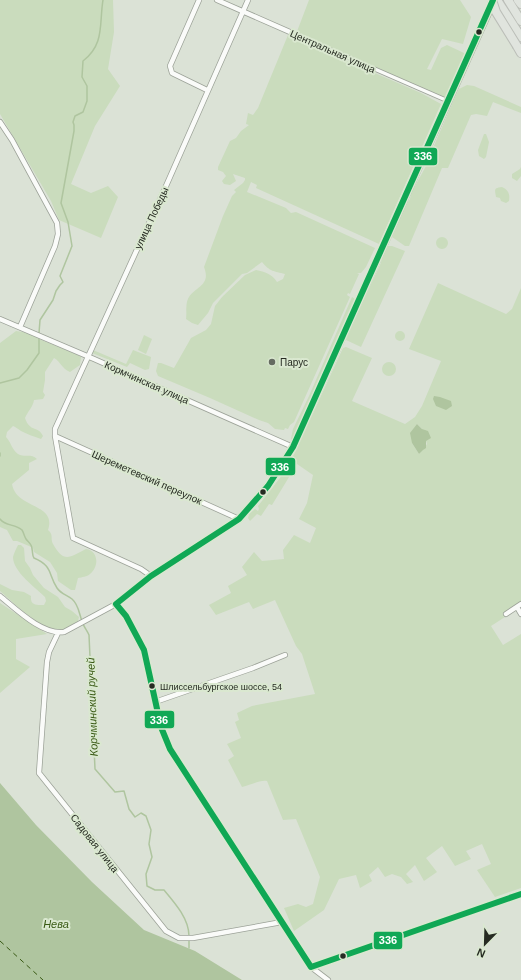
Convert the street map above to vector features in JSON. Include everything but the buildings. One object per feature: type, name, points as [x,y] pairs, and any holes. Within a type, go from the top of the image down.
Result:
[{"type":"main road","points":[[493,0],[496,12],[519,50]]},
{"type":"main road","points":[[497,0],[521,37]]},
{"type":"main road","points":[[508,0],[521,22]]},
{"type":"main road","points":[[518,0],[521,4]]},
{"type":"street","points":[[199,0],[170,66],[172,73],[207,90]]},
{"type":"street","name":"Центральная улица","points":[[217,0],[448,101]]},
{"type":"street","name":"улица Победы","points":[[55,436],[55,429],[166,186],[207,90],[248,0]]},
{"type":"street","points":[[0,596],[25,617],[47,629],[58,633],[64,632],[116,604],[151,576],[240,519],[268,486],[281,468],[293,447],[493,0]]},
{"type":"street","points":[[486,18],[497,13],[501,13],[508,17]]},
{"type":"street","points":[[0,122],[12,140],[57,223],[58,234],[54,246],[20,327]]},
{"type":"street","name":"Кормчинская улица","points":[[0,319],[88,356],[293,447]]},
{"type":"street","points":[[55,436],[73,538],[141,568],[151,576]]},
{"type":"street","name":"Шереметевский переулок","points":[[55,436],[240,519]]},
{"type":"street","points":[[116,604],[126,616],[144,650],[162,727],[170,749],[310,967],[328,980]]},
{"type":"street","points":[[506,614],[519,606],[521,614]]},
{"type":"street","name":"Садовая улица","points":[[58,633],[49,652],[47,662],[39,773],[166,931],[179,938],[193,938],[282,922]]},
{"type":"street","points":[[156,702],[254,668],[285,655]]},
{"type":"street","points":[[310,967],[521,894]]},
{"type":"shaded area","points":[[0,0],[113,0],[114,32],[108,69],[120,86],[95,126],[71,184],[91,193],[108,186],[118,197],[101,238],[59,220],[51,201],[0,114]]},
{"type":"shaded area","points":[[309,0],[460,0],[471,17],[463,44],[442,39],[427,69],[431,70],[441,48],[447,45],[464,53],[446,98],[296,34]]},
{"type":"shaded area","points":[[288,35],[317,49],[421,93],[441,104],[379,244],[256,188],[257,185],[251,182],[247,192],[286,208],[291,213],[296,212],[375,248],[366,267],[361,273],[357,273],[359,274],[350,294],[348,293],[347,295],[350,297],[294,422],[288,429],[285,428],[284,430],[275,429],[268,423],[158,376],[156,371],[158,363],[174,368],[191,338],[206,330],[211,324],[215,306],[222,297],[245,275],[256,270],[268,274],[277,282],[283,279],[285,274],[275,272],[262,262],[247,273],[242,274],[213,303],[208,313],[198,325],[186,319],[188,299],[192,293],[202,285],[206,278],[204,267],[223,216],[232,196],[236,192],[234,190],[245,180],[245,178],[233,174],[236,181],[230,185],[224,184],[222,181],[226,176],[223,172],[218,170],[218,167],[230,141],[236,138],[241,131],[249,125],[246,124],[248,113],[253,115],[258,108]]},
{"type":"shaded area","points":[[467,85],[474,86],[521,107],[521,113],[493,102],[487,116],[476,114],[471,115],[448,168],[442,168],[409,246],[405,246],[392,237],[406,204],[410,199],[411,193],[430,159],[433,148],[455,97],[459,89]]},
{"type":"shaded area","points":[[484,134],[486,134],[489,142],[486,157],[484,159],[479,156],[478,150]]},
{"type":"shaded area","points":[[521,167],[521,176],[517,181],[512,178],[512,174]]},
{"type":"shaded area","points":[[502,187],[508,191],[509,195],[509,201],[506,203],[501,201],[500,198],[496,197],[495,190]]},
{"type":"shaded area","points":[[440,237],[444,237],[448,243],[444,249],[440,249],[436,245],[436,241]]},
{"type":"shaded area","points":[[387,246],[392,246],[405,251],[361,347],[346,340],[346,336],[380,265]]},
{"type":"shaded area","points":[[438,283],[506,314],[512,309],[521,288],[521,602],[504,613],[505,617],[491,626],[503,645],[521,634],[521,888],[495,897],[477,870],[491,864],[482,844],[466,851],[471,859],[455,866],[442,846],[426,858],[437,872],[424,881],[415,865],[406,874],[413,882],[407,884],[401,877],[392,874],[385,877],[378,867],[369,875],[372,881],[360,888],[356,875],[339,879],[324,910],[294,931],[284,908],[298,904],[306,907],[313,904],[320,877],[296,819],[283,820],[267,781],[242,787],[228,760],[234,756],[227,744],[241,738],[235,722],[239,720],[237,713],[252,706],[315,694],[302,654],[296,646],[275,600],[253,609],[249,602],[216,615],[209,605],[231,593],[228,586],[247,575],[242,567],[254,552],[262,561],[284,559],[283,550],[294,535],[310,543],[316,528],[299,519],[307,503],[313,475],[297,464],[272,505],[269,504],[261,516],[257,514],[250,521],[248,518],[249,514],[255,509],[258,511],[258,506],[283,474],[294,454],[343,348],[346,347],[372,358],[352,401],[405,424],[415,417],[422,406],[441,361],[409,349]],"holes":[[[417,424],[422,429],[427,444],[419,454],[412,443]]]},
{"type":"shaded area","points":[[352,297],[355,299],[293,439],[291,439],[293,429]]},
{"type":"shaded area","points":[[16,331],[29,333],[39,339],[81,357],[80,365],[70,372],[54,358],[45,372],[43,392],[45,395],[43,399],[34,400],[33,405],[25,418],[29,426],[41,433],[43,436],[41,439],[23,432],[13,426],[7,432],[6,437],[18,454],[23,456],[32,456],[37,459],[29,463],[29,470],[12,484],[15,492],[21,498],[42,510],[47,515],[49,521],[48,530],[51,533],[52,542],[57,550],[64,556],[68,557],[86,549],[90,550],[95,556],[96,564],[93,571],[87,576],[78,578],[75,590],[71,590],[58,581],[57,573],[50,562],[34,552],[33,548],[17,541],[13,541],[7,530],[0,527],[0,343]]},
{"type":"shaded area","points":[[398,331],[402,331],[404,332],[404,340],[398,341],[395,338],[395,334]]},
{"type":"shaded area","points":[[144,335],[152,339],[146,354],[138,350]]},
{"type":"shaded area","points":[[93,350],[126,364],[133,350],[151,357],[149,369],[145,370],[130,363],[127,367],[92,353]]},
{"type":"shaded area","points":[[389,362],[394,364],[396,369],[394,374],[389,376],[384,374],[382,369],[384,364]]},
{"type":"shaded area","points":[[18,545],[21,545],[24,548],[25,561],[33,575],[44,588],[58,597],[65,607],[79,617],[78,621],[65,629],[57,630],[49,628],[30,617],[0,591],[0,584],[12,590],[24,592],[31,596],[34,604],[44,605],[46,601],[45,597],[21,574],[14,563],[14,552]]},
{"type":"shaded area","points":[[0,603],[47,634],[16,639],[16,659],[30,667],[0,693]]},
{"type":"water","points":[[434,396],[451,401],[452,406],[446,410],[436,406],[433,399]]},
{"type":"water","points":[[417,424],[422,429],[428,431],[431,438],[426,441],[426,448],[419,454],[412,443],[410,433]]},
{"type":"water","name":"Нева","points":[[0,783],[36,825],[92,882],[144,930],[195,951],[242,980],[0,980]]},
{"type":"waterway","name":"Корчминский ручей","points":[[39,333],[40,320],[53,300],[56,291],[63,282],[60,276],[72,246],[68,222],[61,203],[74,131],[73,122],[75,116],[83,112],[87,101],[87,86],[82,77],[83,61],[95,48],[98,41],[103,0]]},
{"type":"waterway","name":"Корчминский ручей","points":[[0,383],[19,378],[27,370],[39,353],[39,339]]},
{"type":"waterway","name":"Корчминский ручей","points":[[0,519],[5,523],[22,530],[26,539],[30,543],[34,558],[47,567],[57,588],[72,599],[77,607],[89,635],[95,769],[115,792],[124,791],[129,809],[135,817],[141,813],[146,816],[151,830],[149,844],[152,857],[146,874],[147,886],[155,890],[164,890],[184,917],[187,923],[189,936]]},
{"type":"waterway","name":"Корчминский ручей","points":[[189,940],[189,948]]},
{"type":"ferry route","points":[[0,941],[43,980]]},
{"type":"transit line","name":"336","points":[[493,0],[293,447],[268,486],[239,519],[151,576],[116,604],[126,616],[144,650],[161,727],[170,749],[311,967],[521,894]]},
{"type":"place","name":"Парус","points":[[272,362]]},
{"type":"place","name":"Шлиссельбургское шоссе, 54","points":[[152,686]]}]
